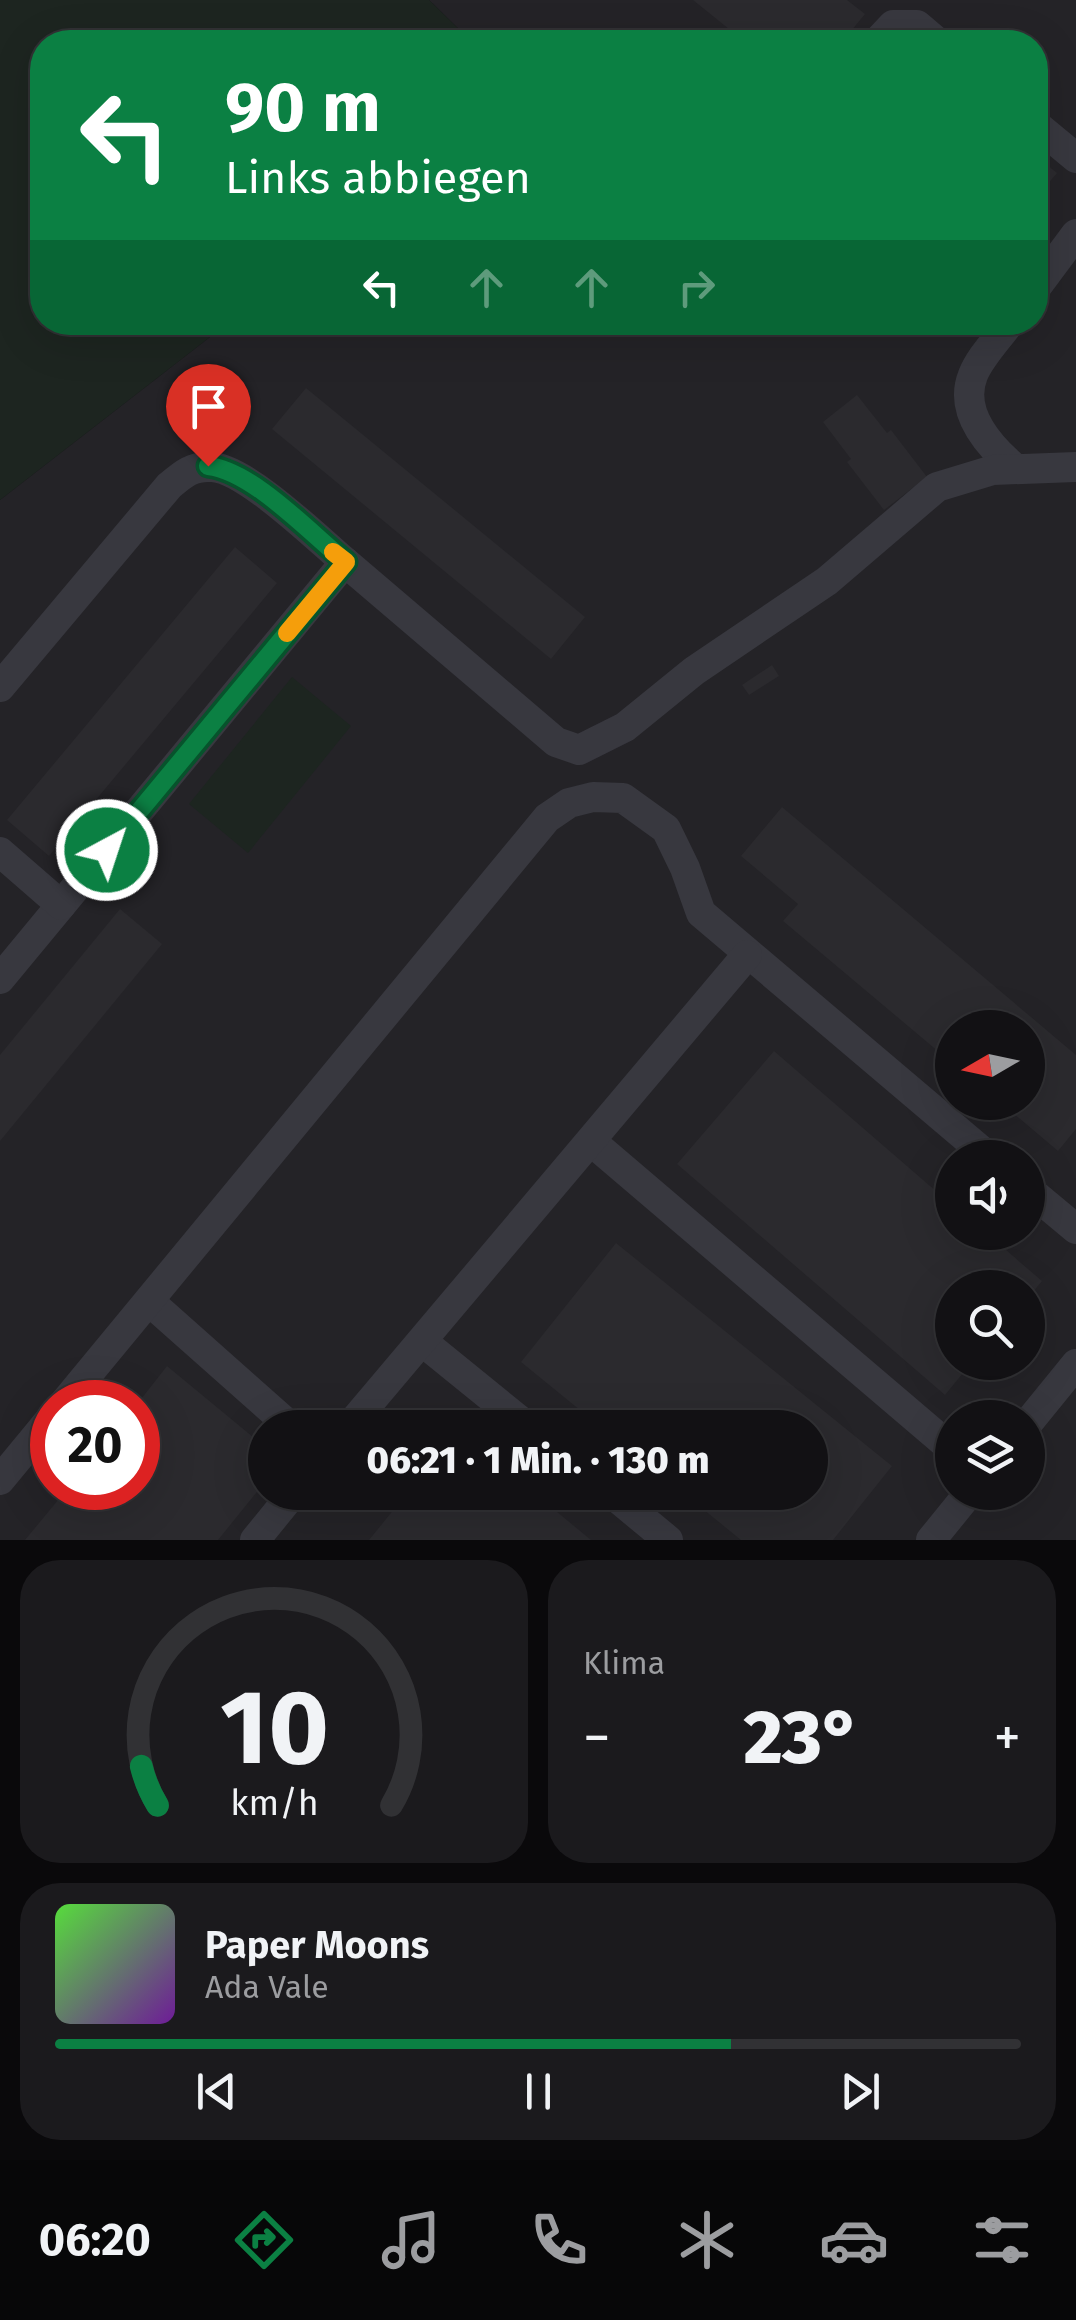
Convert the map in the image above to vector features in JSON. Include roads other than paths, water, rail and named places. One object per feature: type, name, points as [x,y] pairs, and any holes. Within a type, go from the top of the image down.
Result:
[{"type":"lane","points":[[887,30],[892,24],[925,22]]},
{"type":"lane","points":[[1048,135],[1076,158]]},
{"type":"lane","points":[[1048,272],[1076,234]]},
{"type":"lane","points":[[1001,335],[972,376],[970,409],[995,450],[1016,468]]},
{"type":"lane","points":[[0,687],[169,486],[189,469],[225,468],[274,501],[556,742],[579,750],[625,726],[694,671],[827,581],[937,488],[993,470],[1076,467]]},
{"type":"lane","points":[[0,979],[346,562]]},
{"type":"lane","points":[[84,1380],[547,818],[570,803],[594,797],[623,798],[666,829],[701,913],[968,1140]]},
{"type":"lane","points":[[0,852],[61,905]]},
{"type":"lane","points":[[364,1410],[747,955]]},
{"type":"lane","points":[[592,1142],[935,1435]]},
{"type":"lane","points":[[1045,1203],[1076,1229]]},
{"type":"lane","points":[[150,1301],[272,1410]]},
{"type":"lane","points":[[423,1342],[507,1410]]},
{"type":"lane","points":[[1045,1402],[1076,1364]]},
{"type":"lane","points":[[0,1480],[30,1444]]},
{"type":"lane","points":[[255,1540],[279,1510]]},
{"type":"lane","points":[[632,1510],[668,1540]]},
{"type":"lane","points":[[931,1540],[955,1510]]}]
